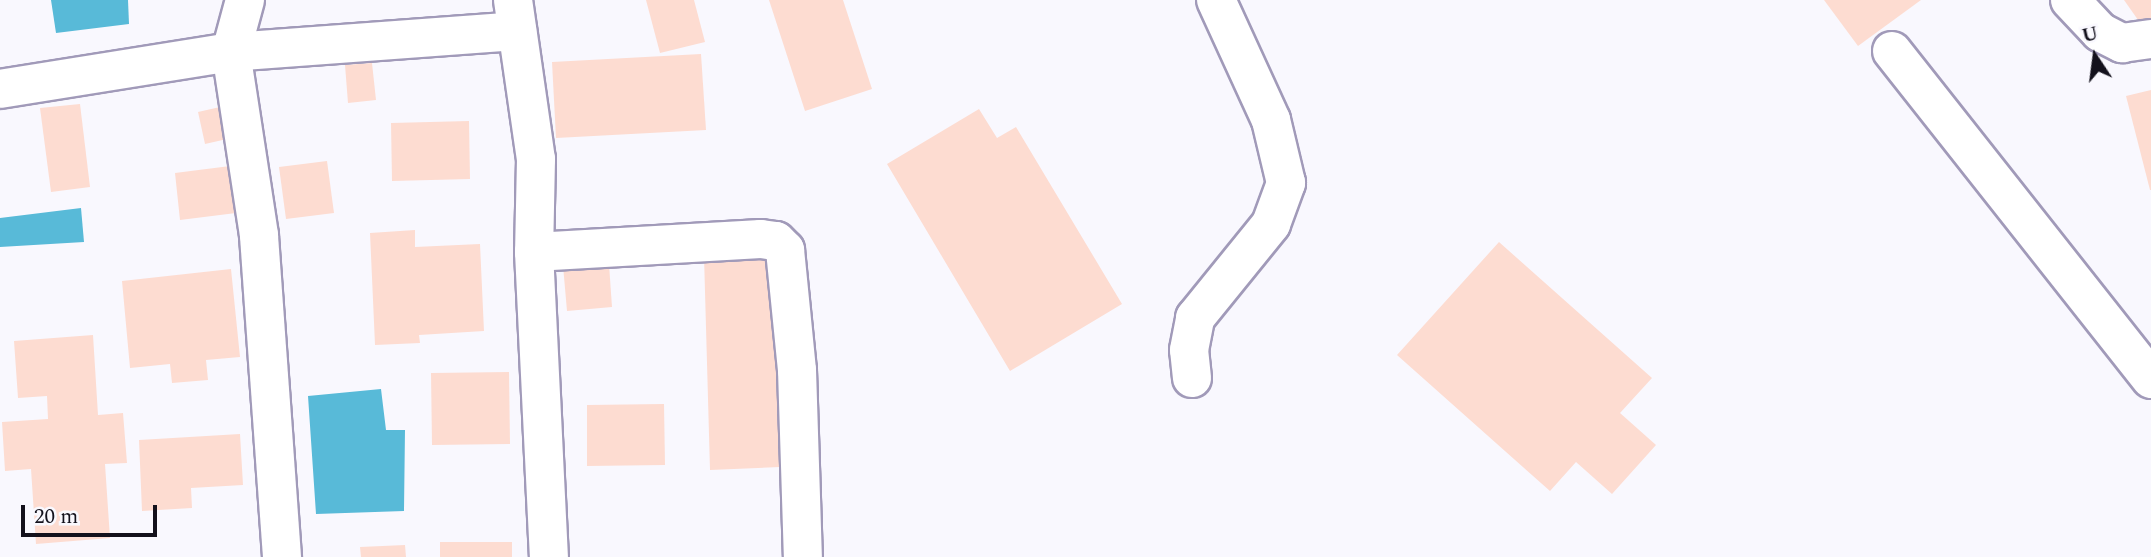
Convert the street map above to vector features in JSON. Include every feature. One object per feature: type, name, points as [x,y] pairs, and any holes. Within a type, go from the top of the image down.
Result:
[{"type":"street","points":[[245,0],[231,52],[259,236],[282,557]]},
{"type":"street","points":[[1192,379],[1189,350],[1195,318],[1270,224],[1286,183],[1271,120],[1216,0]]},
{"type":"street","points":[[2070,0],[2100,32],[2122,43],[2151,39]]},
{"type":"street","points":[[0,89],[231,52],[515,15],[536,159],[534,252],[549,557]]},
{"type":"street","points":[[1892,51],[2151,379]]},
{"type":"street","points":[[534,252],[761,239],[776,241],[785,250],[797,370],[803,557]]},
{"type":"water","points":[[51,0],[128,0],[129,24],[56,33]]},
{"type":"water","points":[[81,208],[84,242],[0,247],[0,218]]},
{"type":"water","points":[[381,389],[386,430],[405,430],[404,511],[316,514],[308,396]]},
{"type":"building","points":[[646,0],[694,0],[705,42],[660,53]]},
{"type":"building","points":[[769,0],[843,0],[872,89],[805,111]]},
{"type":"building","points":[[1824,0],[1921,0],[1858,46]]},
{"type":"building","points":[[2124,0],[2151,0],[2151,21],[2143,27]]},
{"type":"building","points":[[701,54],[706,130],[556,138],[552,62]]},
{"type":"building","points":[[372,63],[376,100],[348,103],[345,65]]},
{"type":"building","points":[[2151,90],[2151,190],[2150,190],[2126,96]]},
{"type":"building","points":[[80,104],[90,187],[51,192],[40,108]]},
{"type":"building","points":[[220,107],[227,139],[205,144],[198,112]]},
{"type":"building","points":[[979,109],[997,138],[1016,127],[1122,304],[1010,371],[887,164]]},
{"type":"building","points":[[469,121],[470,179],[392,181],[391,123]]},
{"type":"building","points":[[327,161],[334,213],[286,219],[279,167]]},
{"type":"building","points":[[238,165],[244,212],[180,220],[175,173]]},
{"type":"building","points":[[415,230],[415,247],[480,244],[484,331],[419,335],[420,343],[375,345],[370,233]]},
{"type":"building","points":[[1499,242],[1652,378],[1620,413],[1656,445],[1612,494],[1576,462],[1550,491],[1397,355]]},
{"type":"building","points":[[608,250],[612,307],[567,311],[562,254]]},
{"type":"building","points":[[774,253],[780,467],[710,470],[704,256]]},
{"type":"building","points":[[231,269],[240,357],[206,360],[208,380],[172,383],[170,364],[130,368],[122,281]]},
{"type":"building","points":[[93,335],[98,415],[123,413],[127,463],[105,464],[110,538],[36,544],[31,469],[5,471],[2,422],[48,419],[47,396],[18,398],[14,341]]},
{"type":"building","points":[[509,372],[510,444],[432,445],[431,373]]},
{"type":"building","points":[[664,404],[665,465],[587,466],[587,405]]},
{"type":"building","points":[[240,434],[243,485],[191,488],[192,508],[142,511],[139,440]]},
{"type":"building","points":[[440,542],[512,542],[512,557],[440,557]]},
{"type":"building","points":[[405,545],[406,557],[361,557],[360,547]]}]
